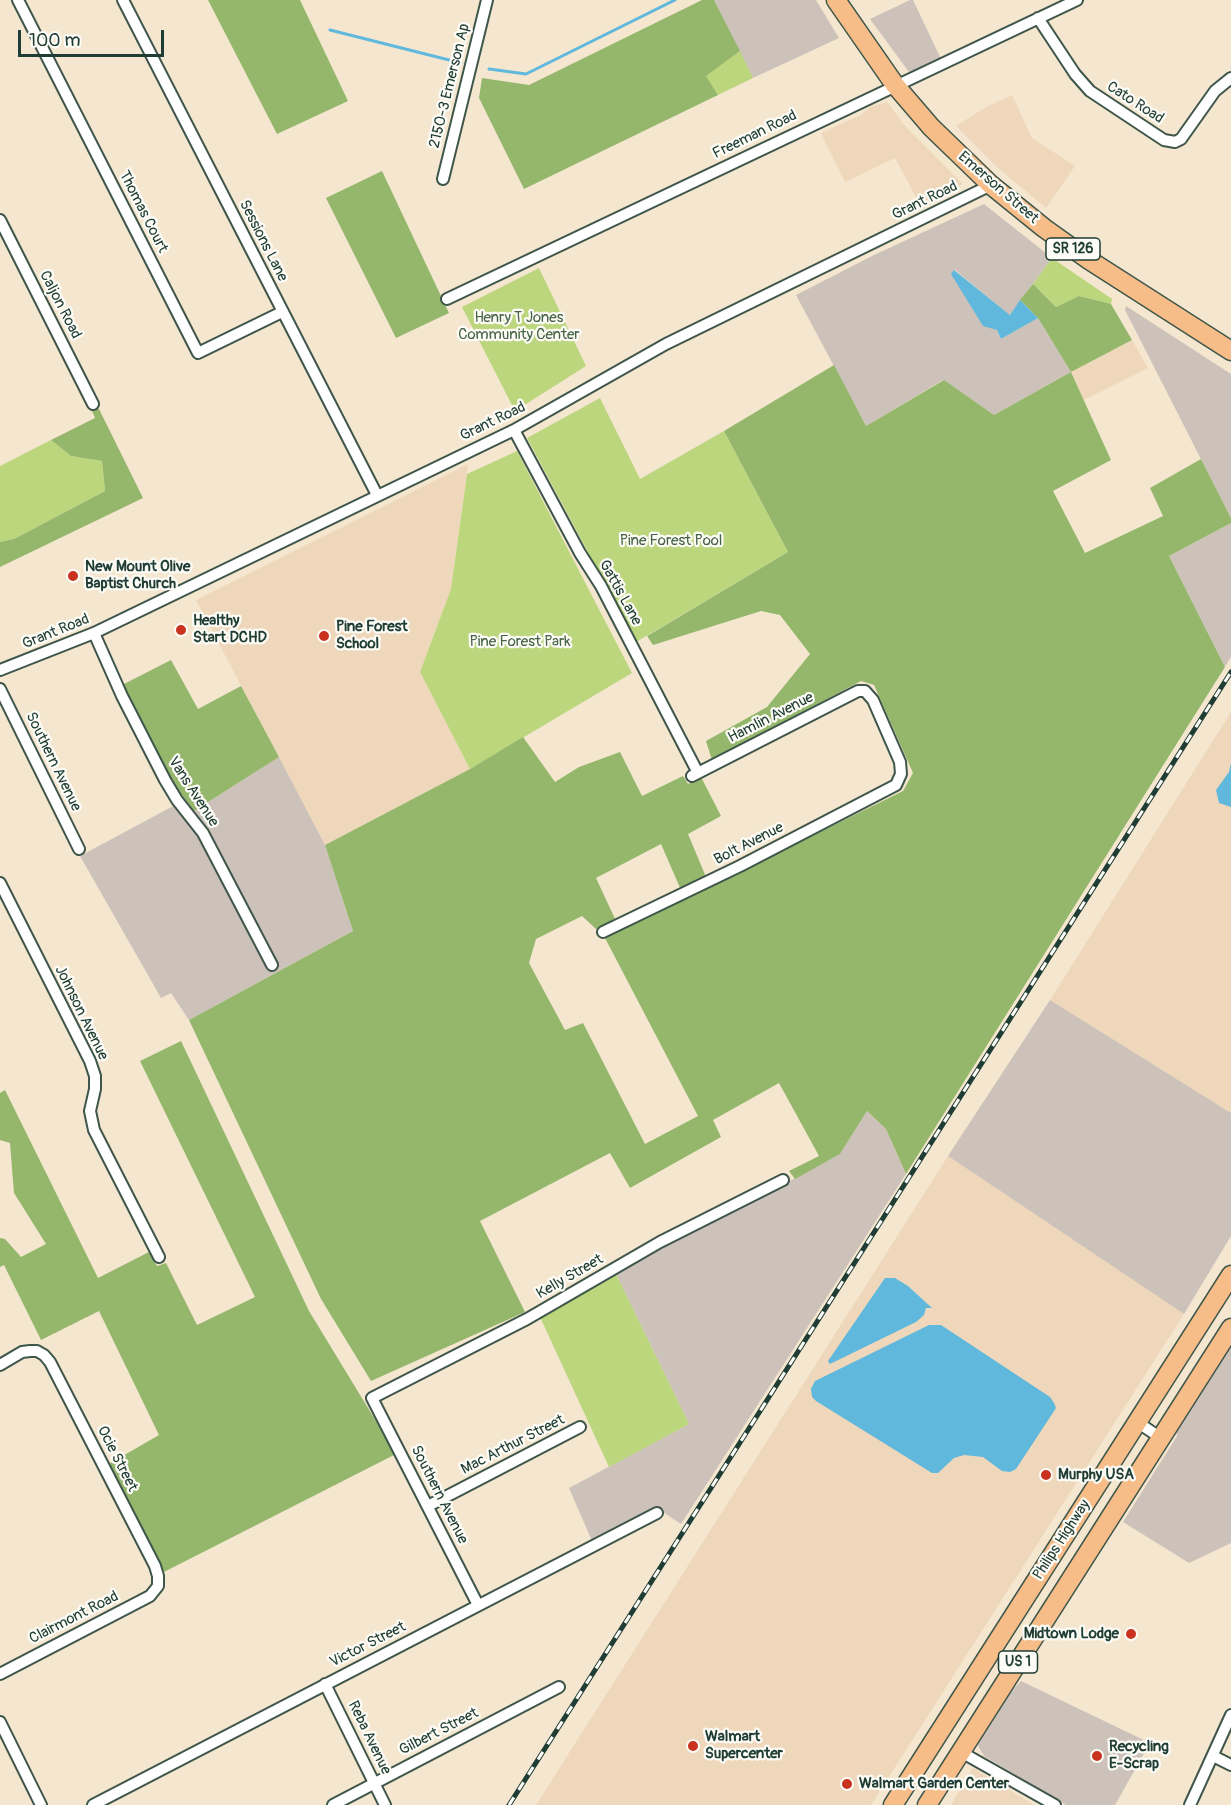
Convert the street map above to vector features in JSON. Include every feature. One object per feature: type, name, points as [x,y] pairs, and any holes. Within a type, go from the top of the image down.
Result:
[{"type":"main road","name":"Emerson Street","points":[[836,0],[895,85],[931,127],[991,185],[1044,228],[1089,260],[1231,351]]},
{"type":"main road","name":"Philips Highway","points":[[893,1805],[1230,1278]]},
{"type":"main road","name":"Philips Highway","points":[[927,1805],[1231,1328]]},
{"type":"street","name":"Thomas Court","points":[[18,0],[198,353],[282,312]]},
{"type":"street","name":"Sessions Lane","points":[[123,0],[377,495]]},
{"type":"street","name":"2150-3 Emerson Ap","points":[[443,179],[487,0]]},
{"type":"street","name":"Freeman Road","points":[[447,299],[1077,0]]},
{"type":"street","name":"Cato Road","points":[[1038,18],[1075,74],[1090,91],[1164,140],[1175,142],[1181,139],[1215,91],[1231,78]]},
{"type":"street","name":"Grant Road","points":[[0,670],[94,633],[514,430],[666,344],[991,185]]},
{"type":"street","name":"Caljon Road","points":[[0,220],[93,404]]},
{"type":"street","name":"Gattis Lane","points":[[514,430],[580,553],[601,586],[695,774]]},
{"type":"street","name":"Vans Avenue","points":[[94,633],[122,696],[165,780],[177,800],[203,833],[272,965]]},
{"type":"street","name":"Southern Avenue","points":[[0,689],[79,849]]},
{"type":"street","name":"Hamlin Avenue","points":[[695,774],[858,691],[865,691],[873,700],[900,762],[901,774]]},
{"type":"street","name":"Bolt Avenue","points":[[603,932],[740,866],[896,784],[901,774]]},
{"type":"street","name":"Johnson Avenue","points":[[0,883],[89,1060],[95,1076],[90,1111],[94,1130],[159,1257]]},
{"type":"street","name":"Kelly Street","points":[[372,1398],[527,1319],[660,1242],[783,1180]]},
{"type":"street","name":"Ocie Street","points":[[0,1365],[22,1352],[37,1351],[50,1362],[155,1566],[158,1586]]},
{"type":"street","name":"Southern Avenue","points":[[372,1398],[478,1605]]},
{"type":"street","points":[[1137,1422],[1161,1438]]},
{"type":"street","name":"Mac Arthur Street","points":[[428,1506],[580,1427]]},
{"type":"street","name":"Victor Street","points":[[93,1805],[657,1513]]},
{"type":"street","name":"Clairmont Road","points":[[0,1674],[150,1596],[158,1586]]},
{"type":"street","name":"Reba Avenue","points":[[325,1684],[385,1805]]},
{"type":"street","name":"Gilbert Street","points":[[333,1805],[559,1687]]},
{"type":"street","points":[[1190,1805],[1231,1715]]},
{"type":"street","points":[[0,1722],[41,1805]]},
{"type":"street","points":[[961,1752],[1055,1805]]},
{"type":"street","points":[[1213,1756],[1231,1765]]},
{"type":"shaded area","points":[[714,0],[816,0],[839,38],[753,78]]},
{"type":"shaded area","points":[[913,0],[941,59],[909,72],[870,19]]},
{"type":"shaded area","points":[[1012,95],[1032,138],[1075,166],[1046,208],[998,168],[956,126],[986,107]]},
{"type":"shaded area","points":[[887,102],[905,126],[963,184],[920,205],[895,158],[845,182],[821,133],[861,115],[870,107]]},
{"type":"shaded area","points":[[984,204],[1052,258],[1010,315],[955,270],[952,274],[997,330],[1001,339],[1038,318],[1071,372],[994,415],[943,380],[866,426],[796,295],[874,255]]},
{"type":"shaded area","points":[[1126,306],[1231,374],[1231,518],[1125,310]]},
{"type":"shaded area","points":[[1132,340],[1148,368],[1084,400],[1071,372]]},
{"type":"shaded area","name":"Pine Forest School","points":[[468,464],[451,589],[420,672],[470,769],[325,845],[196,600]]},
{"type":"shaded area","points":[[1231,523],[1231,657],[1225,667],[1169,556]]},
{"type":"shaded area","points":[[1231,712],[1231,1113],[1050,1000]]},
{"type":"shaded area","points":[[279,757],[325,845],[353,931],[189,1020],[171,993],[161,998],[80,856],[175,805],[194,827],[269,970],[276,965],[194,811]]},
{"type":"shaded area","points":[[1050,1000],[1231,1113],[1231,1236],[1184,1314],[948,1156]]},
{"type":"shaded area","points":[[867,1111],[886,1129],[906,1174],[681,1524],[657,1508],[592,1541],[569,1488],[689,1424],[616,1274],[660,1247],[702,1228],[840,1154]]},
{"type":"shaded area","points":[[948,1156],[1184,1314],[871,1805],[536,1805]]},
{"type":"shaded area","points":[[1231,1342],[1231,1543],[1189,1563],[1123,1522],[1177,1436],[1176,1430]]},
{"type":"shaded area","points":[[1021,1681],[1150,1743],[1115,1805],[1066,1805],[984,1756],[978,1746],[980,1737],[999,1705]]},
{"type":"shaded area","points":[[973,1768],[1034,1805],[951,1805]]},
{"type":"green space","points":[[208,0],[300,0],[348,101],[277,134]]},
{"type":"green space","points":[[702,0],[714,0],[740,51],[706,76],[718,95],[524,189],[479,98],[482,78],[529,85]]},
{"type":"green space","points":[[740,51],[753,78],[718,95],[705,76]]},
{"type":"green space","points":[[382,171],[449,313],[396,338],[326,198]]},
{"type":"green space","points":[[1052,258],[1112,299],[1111,304],[1079,296],[1056,307],[1033,284]]},
{"type":"green space","name":"Henry T Jones Community Center","points":[[539,268],[586,366],[515,411],[462,307]]},
{"type":"green space","points":[[1033,284],[1056,307],[1079,296],[1111,304],[1132,340],[1071,372],[1038,318],[1020,300]]},
{"type":"green space","points":[[834,365],[866,426],[944,380],[994,415],[1071,372],[1111,460],[1053,491],[1085,553],[1163,516],[1150,488],[1201,459],[1231,518],[1231,523],[1169,556],[1225,667],[906,1174],[886,1129],[867,1111],[840,1154],[795,1179],[789,1171],[819,1156],[779,1083],[713,1120],[721,1137],[630,1188],[610,1153],[480,1221],[525,1312],[371,1381],[321,1299],[189,1020],[353,931],[325,845],[470,769],[523,737],[555,782],[579,767],[620,752],[642,796],[683,776],[688,784],[701,777],[721,816],[688,834],[706,877],[681,890],[661,844],[596,878],[616,921],[596,929],[582,916],[536,939],[529,963],[565,1030],[583,1023],[645,1144],[698,1116],[605,938],[903,791],[913,773],[874,685],[861,681],[712,760],[706,741],[767,707],[810,654],[780,615],[761,611],[653,645],[647,636],[788,552],[724,431]]},
{"type":"green space","name":"Pine Forest Pool","points":[[600,398],[640,479],[724,431],[788,552],[636,642],[527,438]]},
{"type":"green space","points":[[99,409],[143,498],[0,567],[0,542],[14,539],[105,491],[102,461],[71,456],[51,440],[95,418],[92,411]]},
{"type":"green space","points":[[51,440],[71,456],[102,461],[105,491],[14,539],[0,542],[0,466]]},
{"type":"green space","name":"Pine Forest Park","points":[[517,451],[632,673],[470,769],[420,672],[451,589],[467,474]]},
{"type":"green space","points":[[171,660],[198,709],[241,686],[279,757],[194,811],[172,782],[122,685]]},
{"type":"green space","points":[[181,1041],[309,1311],[396,1454],[162,1573],[107,1465],[159,1435],[99,1311],[41,1340],[4,1265],[0,1267],[0,1238],[5,1239],[21,1257],[46,1244],[14,1193],[10,1143],[0,1140],[0,1093],[5,1090],[98,1278],[149,1252],[157,1266],[166,1263],[197,1325],[255,1297],[140,1061]]},
{"type":"green space","points":[[616,1274],[689,1424],[609,1467],[540,1317]]},
{"type":"water","points":[[954,270],[1010,315],[1020,300],[1038,318],[1001,339],[997,330],[983,326],[951,274]]},
{"type":"water","points":[[1231,763],[1231,807],[1219,803],[1216,790],[1229,772]]},
{"type":"water","points":[[885,1278],[895,1278],[908,1286],[932,1308],[926,1308],[924,1315],[916,1322],[830,1364],[828,1361]]},
{"type":"water","points":[[929,1325],[941,1325],[1050,1397],[1054,1403],[1056,1408],[1016,1469],[1010,1472],[1002,1471],[983,1457],[964,1455],[954,1458],[938,1473],[932,1473],[812,1397],[811,1389],[815,1381]]},
{"type":"waterway","points":[[489,69],[526,74],[675,0]]},
{"type":"waterway","points":[[330,30],[461,63]]},
{"type":"railway","points":[[509,1805],[1231,672]]},
{"type":"place","name":"New Mount Olive Baptist Church","points":[[73,576]]},
{"type":"place","name":"Healthy Start DCHD","points":[[181,630]]},
{"type":"place","name":"Pine Forest School","points":[[324,636]]},
{"type":"place","name":"Murphy USA","points":[[1046,1475]]},
{"type":"place","name":"Midtown Lodge","points":[[1131,1634]]},
{"type":"place","name":"Walmart Supercenter","points":[[693,1746]]},
{"type":"place","name":"Recycling E-Scrap","points":[[1097,1756]]},
{"type":"place","name":"Walmart Garden Center","points":[[847,1784]]}]
